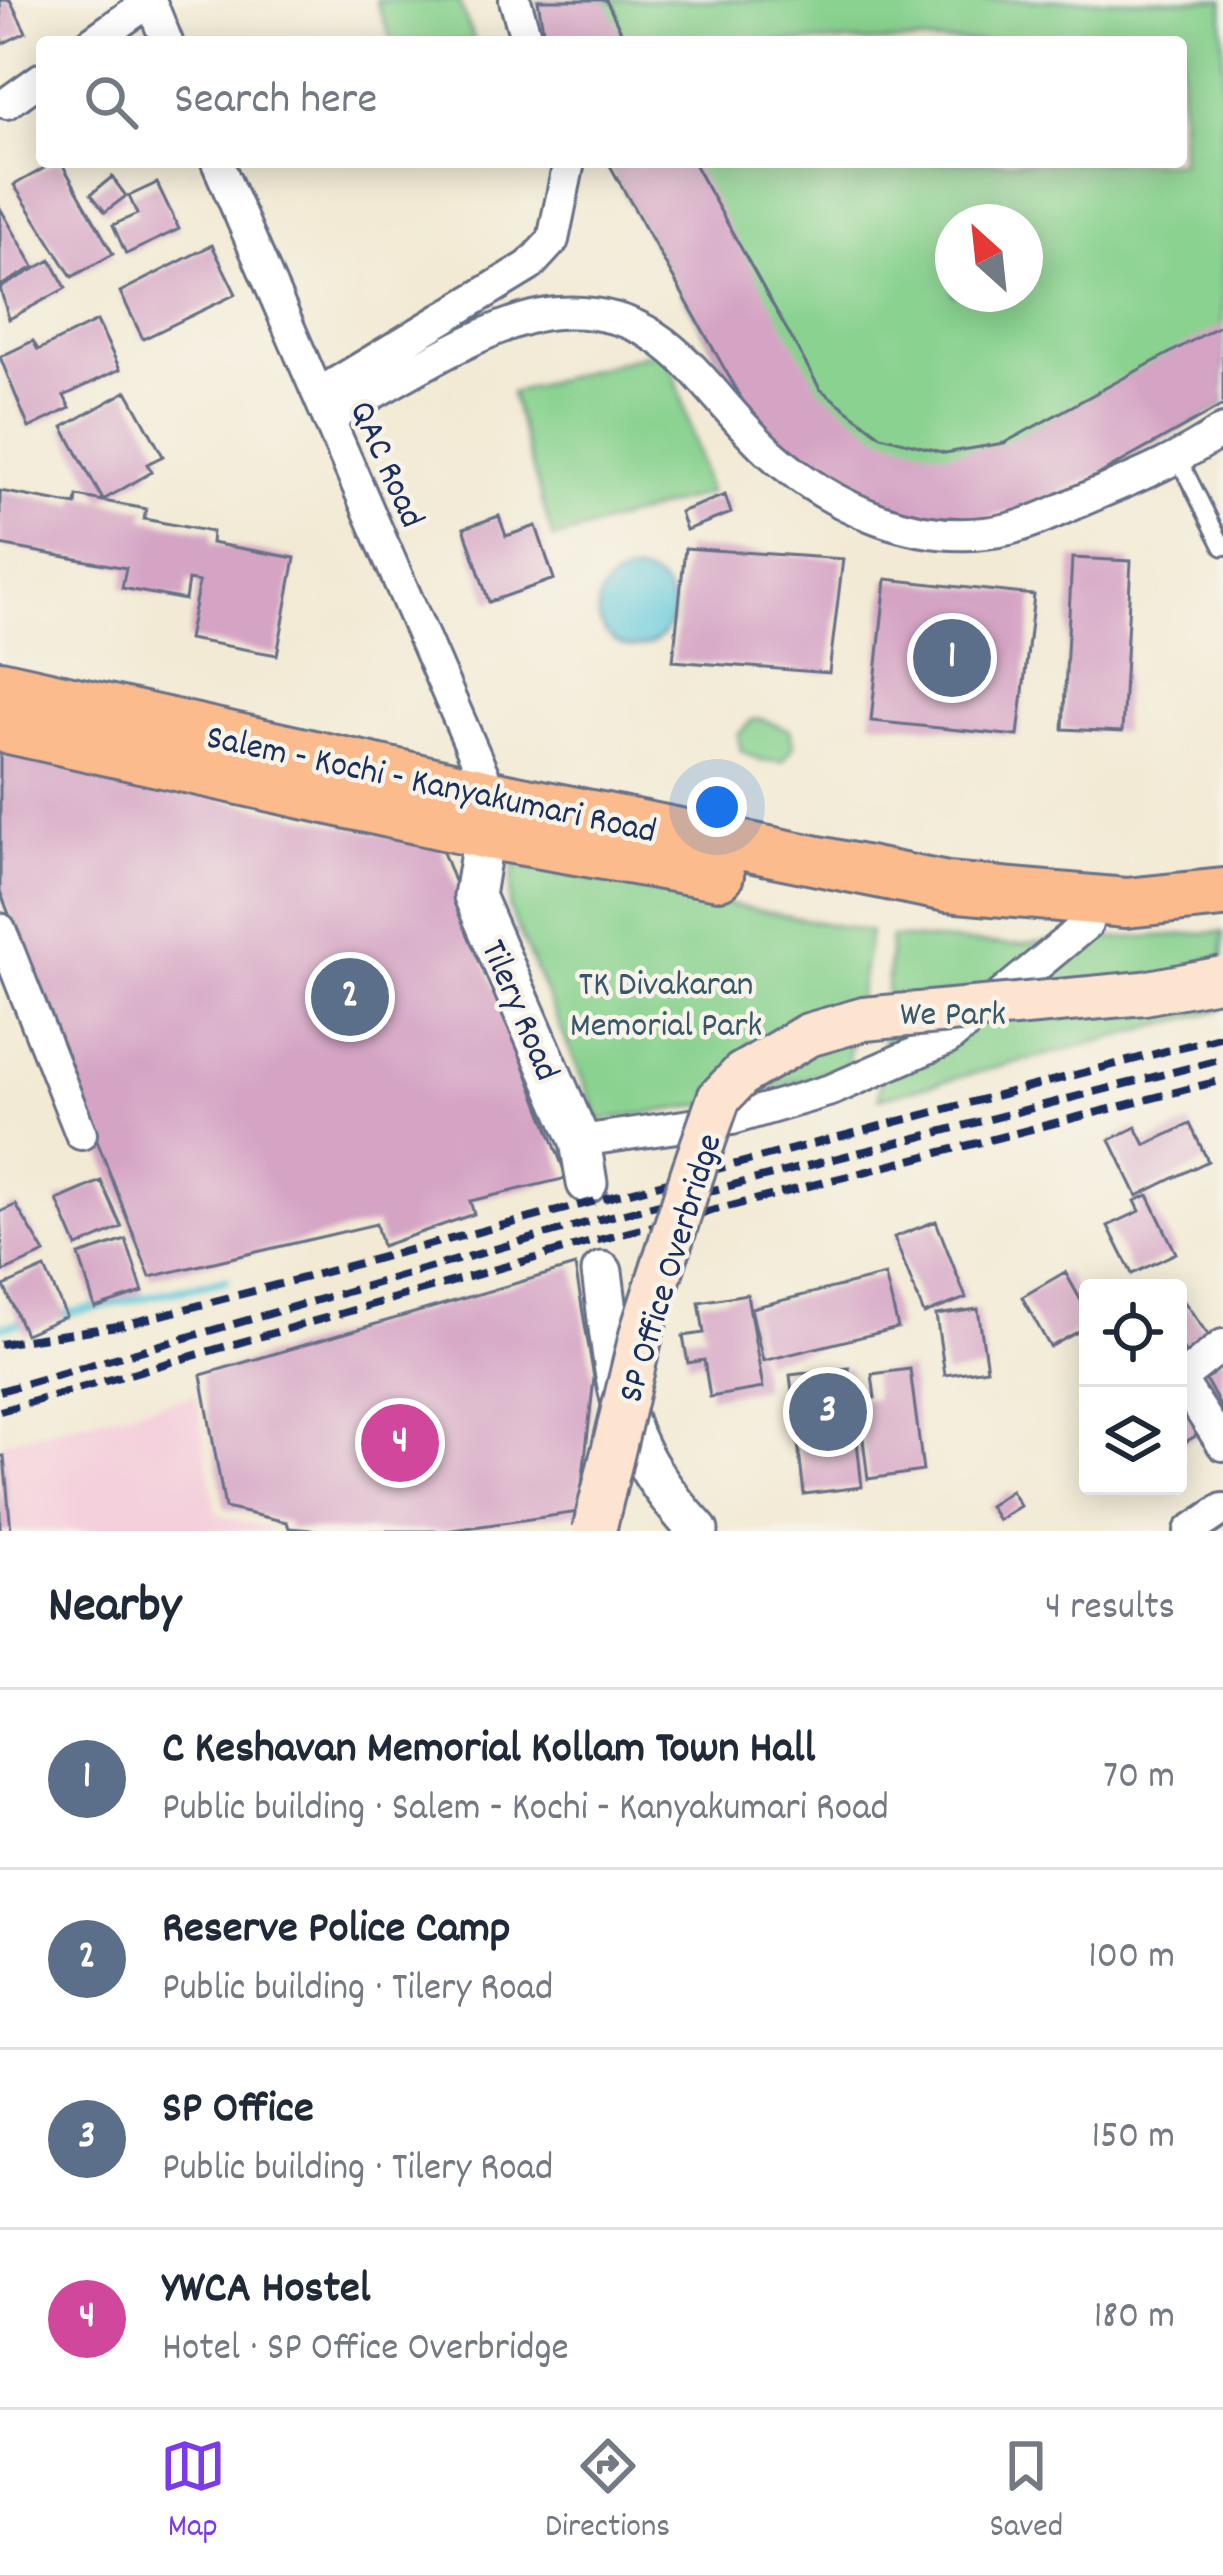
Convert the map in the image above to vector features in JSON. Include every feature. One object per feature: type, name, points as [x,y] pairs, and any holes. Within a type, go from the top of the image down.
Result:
[{"type":"main road","name":"Salem - Kochi - Kanyakumari Road","points":[[0,685],[488,815],[946,887],[1126,903],[1223,893]]},
{"type":"main road","points":[[0,727],[488,815],[986,922],[1087,924],[1223,913]]},
{"type":"main road","name":"SP Office Overbridge","points":[[594,1531],[642,1331],[693,1172],[719,1098],[742,1074],[808,1035],[864,1019],[1144,993],[1223,978]]},
{"type":"street","points":[[100,36],[150,0],[165,36]]},
{"type":"street","points":[[515,0],[525,36]]},
{"type":"street","points":[[7,103],[36,82]]},
{"type":"street","name":"QAC Road","points":[[220,168],[323,406],[488,815]]},
{"type":"street","points":[[323,406],[529,266],[553,240],[567,168]]},
{"type":"street","points":[[323,406],[519,319],[561,312],[606,317],[674,345],[765,448],[812,488],[878,520],[934,530],[1010,528],[1179,460],[1223,430]]},
{"type":"street","name":"Tilery Road","points":[[488,815],[474,896],[580,1142],[587,1183]]},
{"type":"street","points":[[580,1142],[732,1119],[831,1090],[949,1039],[1087,924]]},
{"type":"street","points":[[0,929],[82,1134]]},
{"type":"street","points":[[602,1272],[628,1430],[668,1498],[698,1531]]},
{"type":"street","points":[[1187,1371],[1223,1345]]},
{"type":"street","points":[[1185,1387],[1223,1445]]},
{"type":"street","points":[[1190,1531],[1223,1509]]},
{"type":"lane","points":[[1179,460],[1223,547]]},
{"type":"shaded area","points":[[196,1395],[216,1514],[276,1531],[0,1531],[0,1442]]},
{"type":"green space","points":[[376,0],[458,0],[473,36],[390,36]]},
{"type":"green space","points":[[538,0],[1223,0],[1223,405],[1059,490],[954,525],[749,412],[611,168],[1187,168],[1187,36],[544,36]]},
{"type":"green space","points":[[667,348],[709,493],[553,539],[511,393]]},
{"type":"green space","points":[[752,720],[790,730],[794,746],[783,761],[761,761],[741,751],[738,735]]},
{"type":"green space","name":"TK Divakaran Memorial Park","points":[[514,864],[870,932],[847,1065],[731,1101],[600,1120],[509,908]]},
{"type":"green space","name":"We Park","points":[[1223,932],[1223,1009],[879,1098],[891,937],[1006,945]]},
{"type":"water","points":[[635,573],[661,584],[672,610],[661,636],[635,647],[609,636],[598,610],[609,584]]},
{"type":"building","points":[[0,0],[10,0],[26,32],[2,44]]},
{"type":"building","points":[[538,0],[606,0],[623,36],[544,36]]},
{"type":"building","points":[[44,168],[64,168],[113,254],[72,277],[14,185]]},
{"type":"building","points":[[611,168],[696,168],[820,389],[881,436],[945,453],[1004,443],[1223,324],[1223,405],[1096,476],[1024,509],[954,525],[912,519],[803,471],[749,412]]},
{"type":"building","points":[[112,177],[126,196],[105,212],[91,194]]},
{"type":"building","points":[[157,183],[179,229],[126,254],[113,225],[137,214],[129,196]]},
{"type":"building","points":[[0,208],[34,267],[0,286]]},
{"type":"building","points":[[212,245],[236,294],[143,339],[120,292]]},
{"type":"building","points":[[51,260],[66,288],[9,319],[0,288]]},
{"type":"building","points":[[97,321],[120,369],[64,396],[70,408],[29,428],[0,357],[33,341],[38,350]]},
{"type":"building","points":[[127,391],[163,456],[147,464],[152,472],[103,500],[63,427]]},
{"type":"building","points":[[0,491],[76,505],[77,496],[146,509],[144,519],[212,532],[211,543],[295,558],[277,655],[188,639],[199,582],[188,580],[185,600],[122,588],[126,568],[0,545]]},
{"type":"building","points":[[725,495],[731,513],[686,530],[680,512]]},
{"type":"building","points":[[499,516],[506,536],[536,526],[554,579],[489,602],[464,528]]},
{"type":"building","points":[[685,548],[843,559],[829,673],[673,661]]},
{"type":"building","points":[[1072,558],[1131,561],[1122,732],[1063,729]]},
{"type":"building","points":[[886,579],[1034,595],[1018,736],[871,721]]},
{"type":"building","points":[[0,750],[441,847],[567,1178],[470,1201],[474,1214],[382,1246],[376,1224],[150,1277],[0,891]]},
{"type":"building","points":[[1190,1124],[1208,1161],[1137,1196],[1110,1140],[1136,1127],[1145,1145]]},
{"type":"building","points":[[101,1181],[122,1227],[77,1247],[57,1200]]},
{"type":"building","points":[[1148,1195],[1176,1253],[1132,1274],[1108,1226],[1140,1211],[1135,1201]]},
{"type":"building","points":[[16,1205],[45,1253],[3,1272],[0,1212]]},
{"type":"building","points":[[936,1221],[966,1298],[924,1314],[894,1237]]},
{"type":"building","points":[[126,1240],[143,1292],[95,1308],[79,1255]]},
{"type":"building","points":[[575,1266],[594,1378],[579,1512],[445,1531],[325,1531],[289,1528],[287,1522],[225,1508],[201,1375]]},
{"type":"building","points":[[45,1268],[66,1316],[25,1334],[4,1286]]},
{"type":"building","points":[[1065,1272],[1079,1297],[1079,1331],[1050,1347],[1022,1297]]},
{"type":"building","points":[[885,1275],[898,1328],[763,1361],[751,1308]]},
{"type":"building","points":[[747,1294],[763,1388],[710,1397],[704,1360],[688,1363],[683,1336],[704,1333],[699,1302]]},
{"type":"building","points":[[1187,1306],[1213,1342],[1190,1359],[1187,1355]]},
{"type":"building","points":[[978,1309],[987,1369],[945,1375],[936,1315]]},
{"type":"building","points":[[1223,1355],[1223,1411],[1199,1368]]},
{"type":"building","points":[[849,1368],[862,1487],[804,1494],[790,1375]]},
{"type":"building","points":[[910,1369],[923,1471],[868,1479],[858,1400],[875,1398],[872,1374]]},
{"type":"building","points":[[1187,1408],[1201,1433],[1187,1441]]},
{"type":"building","points":[[0,1456],[4,1456],[11,1531],[0,1531]]},
{"type":"building","points":[[1011,1491],[1020,1506],[998,1520],[989,1506]]},
{"type":"waterway","points":[[60,1315],[226,1280]]},
{"type":"waterway","points":[[0,1327],[28,1321]]},
{"type":"railway","points":[[0,1344],[124,1325],[1223,1036]]},
{"type":"railway","points":[[0,1391],[593,1221],[1223,1059]]},
{"type":"railway","points":[[0,1411],[598,1240],[1223,1080]]},
{"type":"place","name":"C Keshavan Memorial Kollam Town Hall","points":[[952,658]]},
{"type":"place","name":"Reserve Police Camp","points":[[350,997]]},
{"type":"place","name":"SP Office","points":[[828,1412]]},
{"type":"place","name":"YWCA Hostel","points":[[400,1443]]}]
